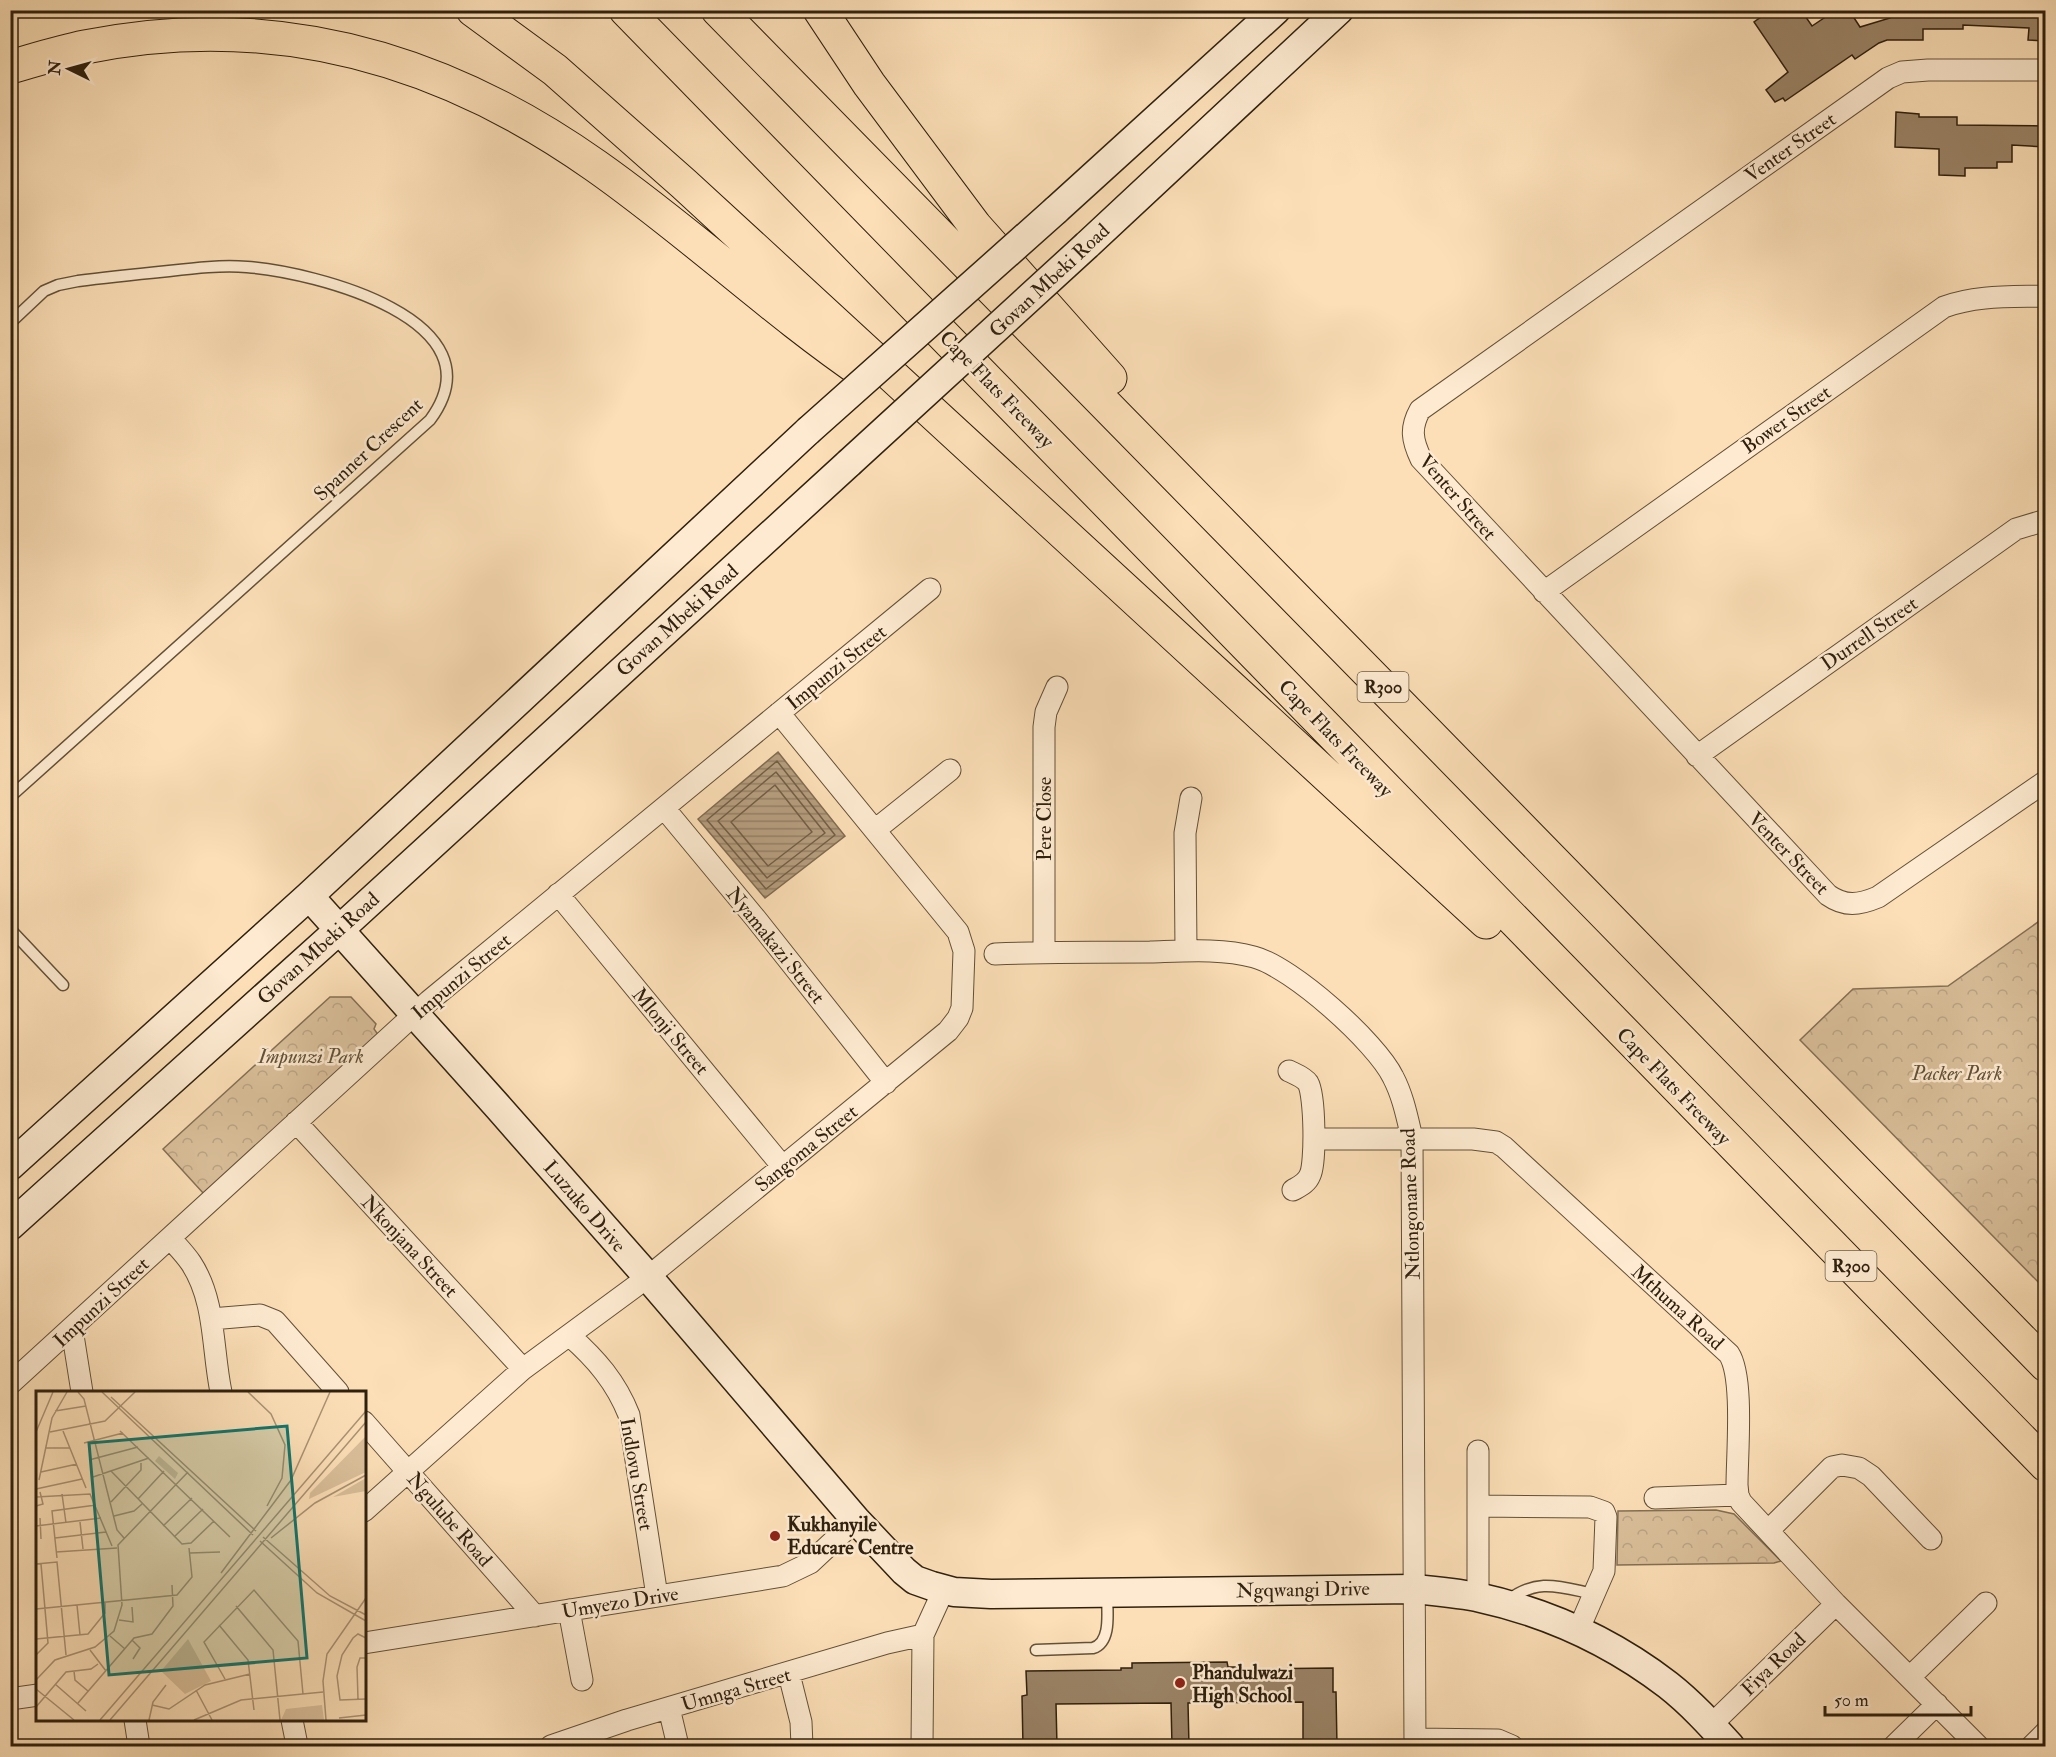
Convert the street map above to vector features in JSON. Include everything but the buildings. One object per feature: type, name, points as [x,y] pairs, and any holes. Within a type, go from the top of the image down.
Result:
[{"type":"highway","points":[[473,10],[555,70],[606,114],[1476,913],[1562,991],[1656,1068]]},
{"type":"highway","name":"Cape Flats Freeway","points":[[626,10],[1656,1068],[2046,1465]]},
{"type":"highway","name":"R300","points":[[718,10],[2046,1365]]},
{"type":"highway","points":[[820,10],[869,84],[975,226],[1069,335],[1292,570],[1419,724]]},
{"type":"highway","points":[[10,67],[85,47],[119,41],[203,34],[235,35],[281,39],[349,50],[392,61],[455,84],[520,117],[590,162],[830,350],[961,438]]},
{"type":"main road","points":[[10,1166],[309,896],[808,431],[1276,10]]},
{"type":"main road","name":"Govan Mbeki Road","points":[[10,1226],[339,930],[1087,245],[1340,10]]},
{"type":"main road","name":"Luzuko Drive","points":[[309,896],[648,1277],[856,1520]]},
{"type":"main road","name":"Ngqwangi Drive","points":[[856,1520],[915,1580],[954,1592],[991,1594],[1413,1588],[1490,1601],[1555,1620],[1616,1650],[1670,1686],[1730,1746]]},
{"type":"street","name":"Venter Street","points":[[2046,70],[1928,70],[1902,72],[1888,78],[1420,410],[1412,432],[1414,445],[1421,459],[1697,756],[1828,895],[1838,902],[1863,903],[1878,897],[2046,781]]},
{"type":"street","name":"Bower Street","points":[[1544,591],[1944,307],[1962,300],[2046,296]]},
{"type":"street","name":"Durrell Street","points":[[1697,756],[2016,529],[2046,520]]},
{"type":"street","name":"Impunzi Street","points":[[10,1384],[415,1014],[930,589]]},
{"type":"street","name":"Pere Close","points":[[1044,952],[1044,727],[1049,702],[1057,687]]},
{"type":"street","name":"Sangoma Street","points":[[366,1509],[523,1369],[648,1277],[886,1083],[948,1031],[958,1018],[962,1008],[964,951],[958,932],[779,713]]},
{"type":"street","points":[[875,830],[950,770]]},
{"type":"street","points":[[1186,951],[1185,833],[1191,798]]},
{"type":"street","name":"Nyamakazi Street","points":[[664,808],[756,919],[886,1083]]},
{"type":"street","name":"Mlonji Street","points":[[558,894],[783,1167]]},
{"type":"street","name":"Ntlongonane Road","points":[[995,954],[1186,951],[1255,957],[1274,965],[1296,979],[1333,1010],[1372,1048],[1393,1076],[1403,1101],[1412,1138],[1415,1743]]},
{"type":"street","points":[[1288,1071],[1304,1078],[1312,1093],[1314,1139],[1312,1170],[1309,1178],[1293,1190]]},
{"type":"street","name":"Nkonjana Street","points":[[296,1122],[523,1369]]},
{"type":"street","name":"Mthuma Road","points":[[1314,1139],[1473,1139],[1496,1142],[1730,1354],[1734,1361],[1738,1386],[1738,1495]]},
{"type":"street","points":[[170,1238],[190,1263],[204,1291],[211,1319],[221,1391]]},
{"type":"street","points":[[211,1319],[260,1315],[275,1321],[337,1391]]},
{"type":"street","points":[[72,1329],[82,1391]]},
{"type":"street","name":"Indlovu Street","points":[[570,1336],[589,1352],[612,1380],[629,1415],[657,1596]]},
{"type":"street","name":"Ngulube Road","points":[[366,1424],[535,1616]]},
{"type":"street","points":[[1478,1451],[1478,1506],[1490,1601]]},
{"type":"street","points":[[1768,1531],[1832,1467],[1842,1465],[1859,1468],[1871,1476],[1931,1539]]},
{"type":"street","points":[[1655,1498],[1738,1495],[1747,1510],[1836,1604],[1978,1746]]},
{"type":"street","points":[[1478,1506],[1600,1509],[1606,1517],[1604,1570],[1578,1630]]},
{"type":"street","name":"Umyezo Drive","points":[[366,1643],[783,1576],[810,1563],[856,1520]]},
{"type":"street","points":[[922,1746],[923,1635],[944,1589]]},
{"type":"street","points":[[1910,1677],[1986,1603]]},
{"type":"street","name":"Fiya Road","points":[[1711,1725],[1836,1604]]},
{"type":"street","points":[[569,1610],[582,1680]]},
{"type":"street","name":"Umnga Street","points":[[551,1746],[627,1720],[789,1674],[887,1643],[923,1635]]},
{"type":"street","points":[[789,1674],[801,1722],[802,1746]]},
{"type":"street","points":[[10,1699],[36,1695]]},
{"type":"street","points":[[1894,1746],[1937,1704]]},
{"type":"street","points":[[669,1708],[678,1746]]},
{"type":"street","points":[[135,1721],[139,1746]]},
{"type":"street","points":[[292,1721],[297,1745]]},
{"type":"street","points":[[2032,1746],[2046,1732]]},
{"type":"street","points":[[1415,1743],[1498,1740],[1512,1746]]},
{"type":"lane","name":"Spanner Crescent","points":[[10,323],[44,291],[58,285],[215,266],[248,267],[311,279],[376,300],[401,314],[424,329],[438,346],[446,366],[446,378],[442,400],[430,420],[10,797]]},
{"type":"lane","points":[[10,929],[63,985]]},
{"type":"lane","points":[[1490,1601],[1539,1586],[1562,1587],[1594,1594]]},
{"type":"lane","points":[[1036,1650],[1099,1647],[1105,1638],[1107,1592]]},
{"type":"green space","name":"Packer Park","points":[[2045,917],[2045,1289],[1800,1040],[1853,989],[1948,986]]},
{"type":"green space","name":"Impunzi Park","points":[[330,997],[351,997],[376,1024],[374,1029],[379,1036],[204,1194],[163,1149]]},
{"type":"green space","points":[[1716,1510],[1734,1514],[1781,1561],[1774,1563],[1617,1565],[1618,1511]]},
{"type":"water","points":[[778,752],[845,836],[765,898],[698,819]]},
{"type":"place","name":"Kukhanyile Educare Centre","points":[[775,1536]]},
{"type":"place","name":"Phandulwazi High School","points":[[1180,1683]]}]
